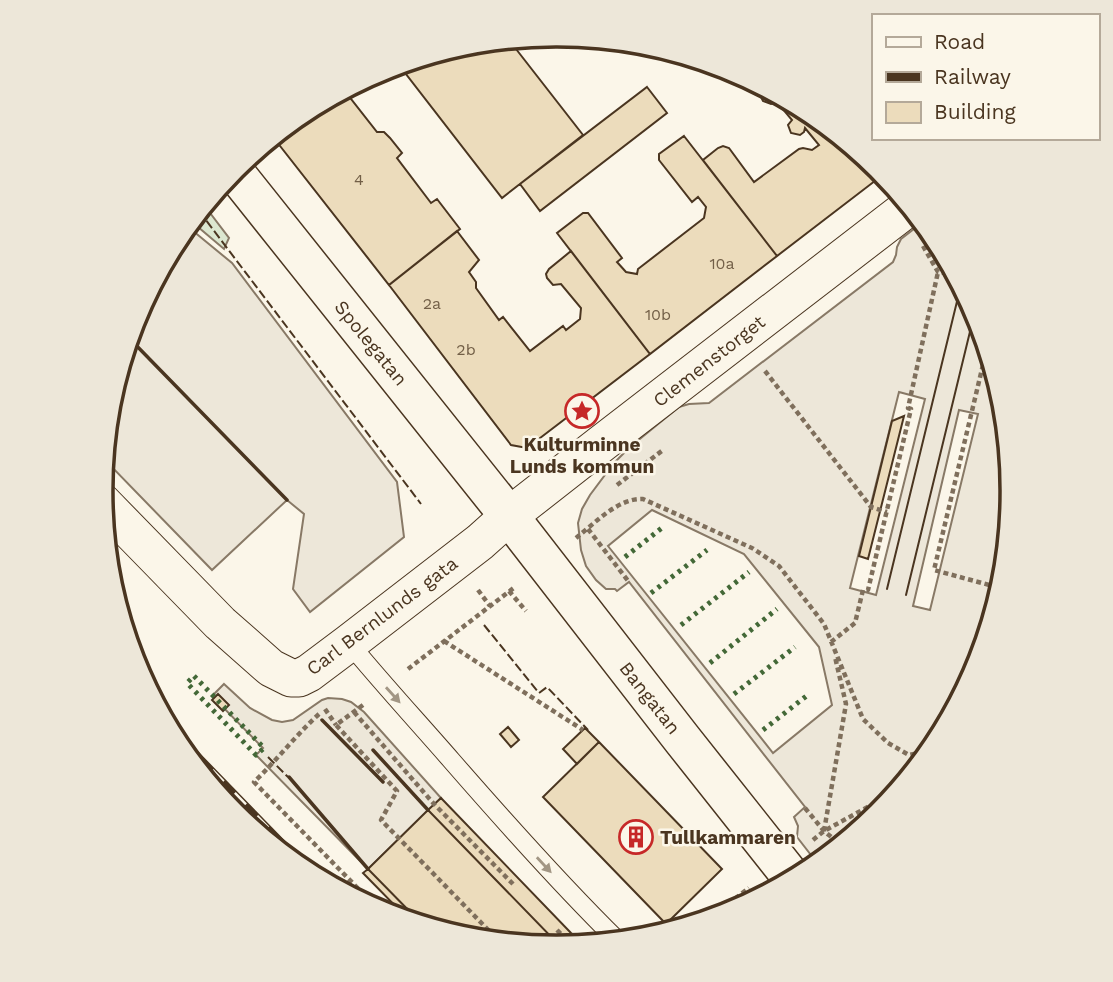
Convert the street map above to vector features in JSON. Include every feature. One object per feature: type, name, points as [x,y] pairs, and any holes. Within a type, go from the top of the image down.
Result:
[{"type":"street","name":"Spolegatan","points":[[241,180],[509,516]]},
{"type":"street","name":"Clemenstorget","points":[[509,516],[912,225]]},
{"type":"street","name":"Carl Bernlunds gata","points":[[114,514],[212,615],[271,668],[291,678],[299,678],[309,673],[480,542],[509,516]]},
{"type":"street","name":"Bangatan","points":[[509,516],[545,563],[799,863]]},
{"type":"lane","points":[[349,643],[519,838],[609,932]]},
{"type":"path","points":[[831,642],[855,623],[863,590],[867,590],[911,409],[908,408],[938,272],[923,241]]},
{"type":"path","points":[[938,272],[943,273]]},
{"type":"path","points":[[982,367],[934,570],[990,585]]},
{"type":"path","points":[[765,371],[871,506],[887,512]]},
{"type":"path","points":[[487,929],[381,820],[397,791],[336,726],[587,529],[627,502],[635,499],[650,501],[752,548],[779,566],[824,624],[863,719],[888,743],[909,755],[914,754]]},
{"type":"path","points":[[587,529],[629,582]]},
{"type":"path","points":[[509,591],[526,611]]},
{"type":"path","points":[[444,641],[583,730]]},
{"type":"path","points":[[824,831],[846,704],[831,642]]},
{"type":"path","points":[[325,708],[299,732],[254,782],[357,887]]},
{"type":"path","points":[[354,712],[435,804],[513,884]]},
{"type":"path","points":[[800,862],[824,831],[868,807]]},
{"type":"path","points":[[806,808],[833,838]]},
{"type":"path","points":[[740,895],[754,884]]},
{"type":"green space","points":[[210,213],[229,238],[224,249],[199,228]]},
{"type":"shaded area","points":[[914,229],[941,269],[977,348],[992,404],[999,462],[999,520],[992,578],[977,634],[966,661],[941,713],[925,738],[909,761],[870,805],[811,855],[797,837],[798,826],[794,817],[805,807],[629,582],[617,591],[606,589],[596,580],[586,566],[578,523],[590,495],[630,447],[679,407],[709,403],[893,262],[901,239]],"holes":[[[899,392],[925,399],[876,595],[850,588]],[[959,410],[978,414],[930,610],[913,606]],[[652,510],[744,554],[819,647],[832,705],[773,753],[608,546]]]},
{"type":"shaded area","points":[[196,233],[232,263],[397,482],[404,537],[310,612],[293,589],[304,514],[287,500],[212,570],[114,469],[121,404],[136,348],[172,269]]},
{"type":"shaded area","points":[[224,684],[250,708],[272,720],[282,722],[293,720],[328,698],[351,702],[364,712],[441,798],[368,869],[256,755],[263,748],[212,696]]},
{"type":"building","points":[[516,49],[583,135],[502,198],[406,74],[442,62]]},
{"type":"building","points":[[647,87],[667,113],[540,211],[520,184]]},
{"type":"building","points":[[351,98],[377,132],[384,132],[402,153],[397,158],[431,203],[437,199],[460,229],[389,285],[279,145],[310,122]]},
{"type":"building","points":[[784,111],[827,139],[874,181],[777,256],[703,160],[718,148],[729,148],[754,182],[799,149],[812,150],[819,145],[805,128],[800,135],[791,133],[788,125],[792,120]]},
{"type":"building","points":[[684,136],[777,256],[650,354],[557,233],[583,213],[588,213],[622,258],[617,262],[626,272],[637,274],[638,269],[704,218],[706,207],[698,197],[692,202],[659,160],[659,154]]},
{"type":"building","points":[[457,231],[479,260],[469,272],[476,282],[476,288],[499,320],[503,317],[530,351],[563,326],[566,330],[580,319],[581,308],[561,284],[553,285],[546,274],[571,251],[650,354],[527,448],[511,445],[389,285]]},
{"type":"building","points":[[904,416],[868,559],[859,556],[892,421]]},
{"type":"building","points":[[218,694],[229,705],[223,711],[212,700]]},
{"type":"building","points":[[508,727],[519,740],[511,747],[500,734]]},
{"type":"building","points":[[585,728],[599,742],[577,764],[563,749]]},
{"type":"building","name":"Tullkammaren","points":[[599,742],[722,869],[670,920],[664,922],[543,797]]},
{"type":"building","points":[[441,798],[573,934],[549,935],[428,810]]},
{"type":"building","points":[[428,810],[549,935],[470,926],[414,911],[407,908],[368,869]]},
{"type":"building","points":[[368,869],[407,908],[392,903],[363,873]]},
{"type":"tram line","points":[[887,589],[957,301]]},
{"type":"tram line","points":[[906,595],[970,331]]},
{"type":"railway","points":[[215,774],[266,826]]},
{"type":"hedge","points":[[625,557],[663,527]]},
{"type":"hedge","points":[[651,593],[707,550]]},
{"type":"hedge","points":[[681,625],[749,572]]},
{"type":"hedge","points":[[710,663],[777,609]]},
{"type":"hedge","points":[[734,694],[795,647]]},
{"type":"hedge","points":[[194,676],[264,748],[256,755],[187,683],[194,676]]},
{"type":"hedge","points":[[763,730],[809,694]]},
{"type":"fence","points":[[205,219],[421,504]]},
{"type":"fence","points":[[484,625],[539,693],[547,687],[588,730]]},
{"type":"fence","points":[[268,757],[288,777]]},
{"type":"wall","points":[[137,346],[287,500]]},
{"type":"wall","points":[[322,720],[383,782]]},
{"type":"wall","points":[[373,750],[428,810]]},
{"type":"wall","points":[[289,777],[368,869]]},
{"type":"place","name":"Kulturminne Lunds kommun","points":[[582,411]]},
{"type":"place","name":"Tullkammaren","points":[[636,837]]}]
